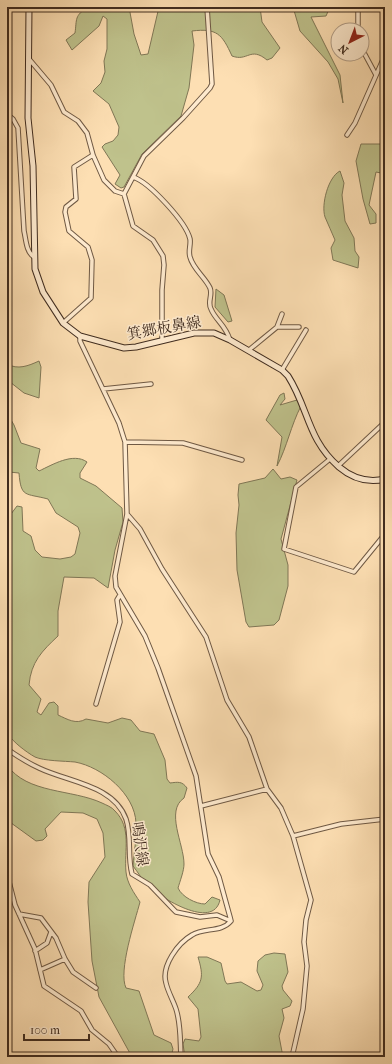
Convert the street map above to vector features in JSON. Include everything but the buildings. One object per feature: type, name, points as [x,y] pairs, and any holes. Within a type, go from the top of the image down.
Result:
[{"type":"main road","name":"箕郷板鼻線","points":[[28,7],[28,118],[33,166],[35,270],[43,292],[63,323],[80,336],[124,348],[136,347],[202,332],[214,333],[230,340],[282,370],[293,384],[317,441],[330,459],[347,474],[369,481],[385,479]]},
{"type":"street","points":[[162,341],[163,256],[153,240],[138,232],[133,226],[124,194],[144,156],[183,118],[212,84],[207,7]]},
{"type":"street","points":[[358,7],[358,22]]},
{"type":"street","points":[[347,135],[355,123],[385,55]]},
{"type":"street","points":[[29,59],[51,85],[64,112],[78,121],[87,134],[93,155],[109,186],[115,191],[124,194]]},
{"type":"street","points":[[369,62],[376,75]]},
{"type":"street","points":[[7,114],[13,118],[18,128],[24,231],[27,247],[31,255],[34,256]]},
{"type":"street","points":[[63,323],[91,298],[92,260],[88,247],[69,231],[64,212],[66,206],[76,199],[74,167],[93,155]]},
{"type":"street","points":[[133,177],[140,179],[159,196],[186,230],[190,239],[190,258],[210,289],[209,304],[211,310],[227,330],[230,340]]},
{"type":"street","points":[[249,350],[277,327],[282,314]]},
{"type":"street","points":[[277,327],[299,327]]},
{"type":"street","points":[[282,370],[306,330]]},
{"type":"street","points":[[80,336],[80,341],[119,423],[125,442],[127,514],[115,582],[120,595],[140,626],[158,668],[196,776],[208,854],[219,877],[231,921],[224,928],[193,934],[180,944],[168,964],[165,982],[176,1008],[179,1021],[181,1057]]},
{"type":"street","points":[[103,389],[150,384]]},
{"type":"street","points":[[338,466],[385,422]]},
{"type":"street","points":[[125,442],[183,443],[242,460]]},
{"type":"street","points":[[330,459],[296,487],[284,549],[354,572],[385,534]]},
{"type":"street","points":[[127,514],[140,530],[162,569],[206,637],[227,700],[253,746],[267,789],[282,808],[293,836],[311,900],[306,920],[305,935],[307,966],[303,1009],[292,1057]]},
{"type":"street","points":[[96,704],[120,622],[117,600],[120,595]]},
{"type":"street","name":"鳴沢線","points":[[7,749],[38,768],[83,784],[118,803],[127,824],[132,874],[150,885],[176,912],[200,917],[217,915],[231,921]]},
{"type":"street","points":[[201,806],[267,789]]},
{"type":"street","points":[[293,836],[341,824],[385,819]]},
{"type":"street","points":[[7,874],[15,906],[35,951],[44,986],[81,1011],[92,1030],[109,1044],[118,1057]]},
{"type":"street","points":[[19,914],[40,918],[56,938],[65,959],[73,972],[96,988]]},
{"type":"street","points":[[35,951],[47,943],[51,932]]},
{"type":"street","points":[[40,970],[65,959]]},
{"type":"green space","points":[[88,7],[129,7],[134,34],[141,55],[148,54],[159,7],[260,7],[262,22],[280,48],[272,58],[267,60],[257,54],[237,57],[232,56],[225,42],[218,34],[200,30],[192,31],[194,45],[189,88],[181,116],[142,154],[124,187],[121,188],[115,184],[120,175],[102,147],[113,141],[118,135],[119,127],[109,104],[93,91],[101,83],[105,72],[104,61],[107,49],[107,19],[103,16],[99,26],[72,50],[66,40],[75,33],[78,15]]},
{"type":"green space","points":[[293,7],[330,7],[326,16],[311,17],[330,55],[330,62],[334,62],[340,75],[343,103],[338,79],[328,62],[300,31]]},
{"type":"green space","points":[[361,144],[385,144],[385,191],[381,190],[381,173],[376,172],[369,205],[376,214],[376,223],[370,224],[363,199],[356,161]]},
{"type":"green space","points":[[340,171],[344,183],[342,195],[345,221],[354,238],[355,251],[359,257],[358,268],[333,260],[331,248],[335,240],[324,212],[326,192],[332,179]]},
{"type":"green space","points":[[216,289],[224,295],[232,321],[228,322],[215,307]]},
{"type":"green space","points":[[39,361],[41,367],[39,398],[24,393],[7,381],[7,364],[19,367],[27,366]]},
{"type":"green space","points":[[284,393],[285,399],[280,405],[297,400],[301,406],[277,466],[282,437],[266,420],[280,395]]},
{"type":"green space","points":[[7,413],[14,425],[21,443],[40,449],[36,468],[39,471],[63,460],[75,458],[81,459],[87,462],[80,473],[80,478],[96,486],[122,508],[123,522],[115,550],[108,588],[94,578],[64,577],[58,611],[58,636],[38,658],[30,677],[29,685],[41,699],[37,712],[41,715],[49,703],[54,702],[58,706],[58,715],[72,721],[82,721],[86,719],[108,723],[122,718],[131,720],[140,731],[154,734],[165,760],[167,779],[170,783],[180,782],[187,788],[184,798],[176,811],[177,828],[184,864],[183,873],[178,888],[186,897],[198,903],[205,904],[212,897],[220,900],[215,909],[207,912],[197,912],[186,909],[154,891],[142,879],[133,866],[136,834],[134,812],[130,802],[123,792],[106,776],[85,765],[75,762],[49,760],[35,757],[13,740],[7,733],[7,515],[11,514],[17,506],[22,507],[23,531],[31,536],[35,550],[42,557],[60,559],[71,557],[75,554],[80,533],[78,527],[56,513],[48,499],[29,495],[23,491],[19,473],[9,472],[7,470]]},
{"type":"green space","points":[[273,469],[281,479],[290,477],[297,480],[281,539],[288,565],[288,586],[279,620],[274,625],[249,627],[246,622],[237,570],[236,533],[239,505],[239,484],[265,478]]},
{"type":"green space","points":[[7,765],[26,781],[38,786],[77,795],[102,803],[112,808],[124,825],[126,840],[126,872],[131,888],[140,902],[128,946],[124,980],[126,988],[139,991],[154,1035],[171,1043],[173,1049],[171,1057],[132,1057],[99,997],[92,961],[88,902],[89,882],[105,857],[103,833],[97,819],[83,813],[61,812],[45,829],[47,836],[43,840],[36,841],[7,820]]},
{"type":"green space","points":[[274,953],[285,954],[288,972],[282,986],[283,990],[292,1001],[290,1006],[282,1009],[284,1018],[279,1036],[283,1057],[185,1057],[183,1044],[185,1039],[199,1041],[201,1037],[198,1009],[188,997],[197,988],[201,979],[201,970],[198,957],[207,957],[221,963],[227,984],[241,982],[257,991],[261,990],[263,985],[257,971],[258,961],[265,955]]},
{"type":"waterway","points":[[381,1057],[385,1052]]}]
